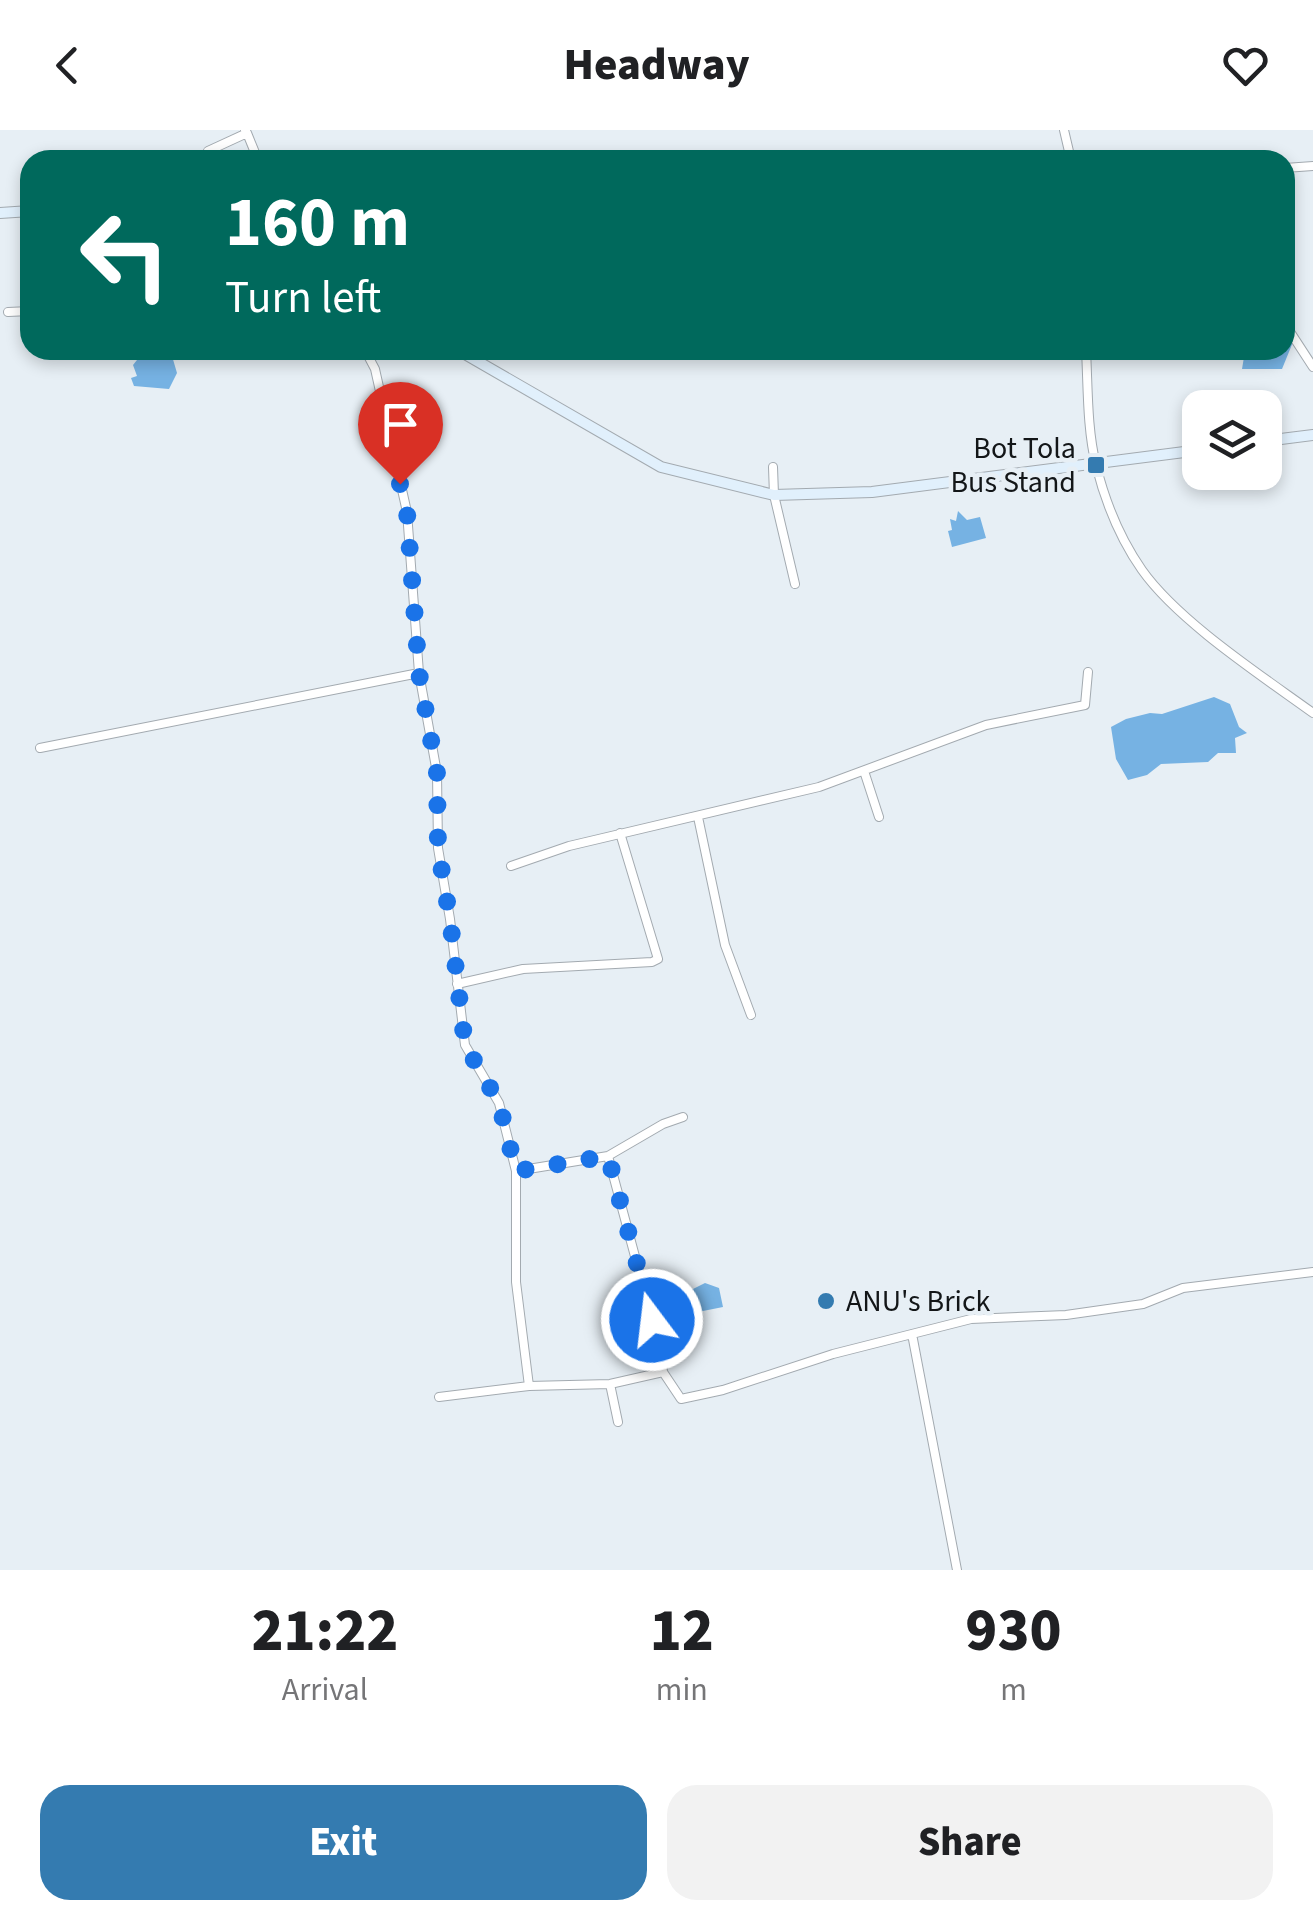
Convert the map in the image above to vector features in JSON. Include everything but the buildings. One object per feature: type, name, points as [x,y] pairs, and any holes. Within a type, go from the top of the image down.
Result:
[{"type":"main road","points":[[475,360],[661,467],[774,495],[872,492],[1182,452]]},
{"type":"main road","points":[[1282,439],[1313,435]]},
{"type":"street","points":[[210,150],[246,132]]},
{"type":"street","points":[[8,312],[20,311]]},
{"type":"street","points":[[1295,339],[1313,367]]},
{"type":"street","points":[[371,360],[407,512],[419,673],[437,773],[438,848],[465,1045],[499,1103],[516,1171],[516,1282],[529,1386]]},
{"type":"street","points":[[1087,360],[1096,463],[1123,539],[1144,573],[1172,603],[1240,660],[1313,713]]},
{"type":"street","points":[[773,467],[774,495],[794,584]]},
{"type":"street","points":[[510,866],[569,846],[819,787],[986,725],[1085,705],[1088,672]]},
{"type":"street","points":[[40,748],[419,673]]},
{"type":"street","points":[[864,771],[880,817]]},
{"type":"street","points":[[698,817],[725,945],[751,1016]]},
{"type":"street","points":[[457,984],[523,969],[658,959],[620,834]]},
{"type":"street","points":[[516,1171],[608,1156],[663,1124],[683,1117]]},
{"type":"street","points":[[608,1156],[664,1372],[682,1399],[723,1390],[833,1354],[971,1320],[1066,1316],[1143,1304],[1183,1288],[1313,1272]]},
{"type":"street","points":[[912,1334],[957,1570]]},
{"type":"street","points":[[439,1397],[529,1386],[610,1384],[664,1372]]},
{"type":"street","points":[[610,1384],[618,1422]]},
{"type":"water","points":[[137,360],[173,360],[177,373],[169,389],[134,386],[131,378],[137,376],[133,365]]},
{"type":"water","points":[[1244,360],[1286,360],[1282,369],[1242,369]]},
{"type":"water","points":[[958,511],[967,520],[980,517],[986,538],[952,547],[950,519],[956,521]]},
{"type":"water","points":[[1214,697],[1230,704],[1239,727],[1247,733],[1235,738],[1236,753],[1218,753],[1208,762],[1161,764],[1147,775],[1128,780],[1116,759],[1111,727],[1126,719],[1162,714]]},
{"type":"water","points":[[705,1283],[719,1288],[723,1307],[693,1313],[689,1291]]},
{"type":"place","name":"Bot Tola Bus Stand","points":[[1096,465]]},
{"type":"place","name":"ANU's Brick","points":[[826,1301]]},
{"type":"route","points":[[400,484],[407,512],[419,673],[437,773],[438,848],[465,1045],[499,1103],[516,1171],[608,1156],[652,1320]]}]
